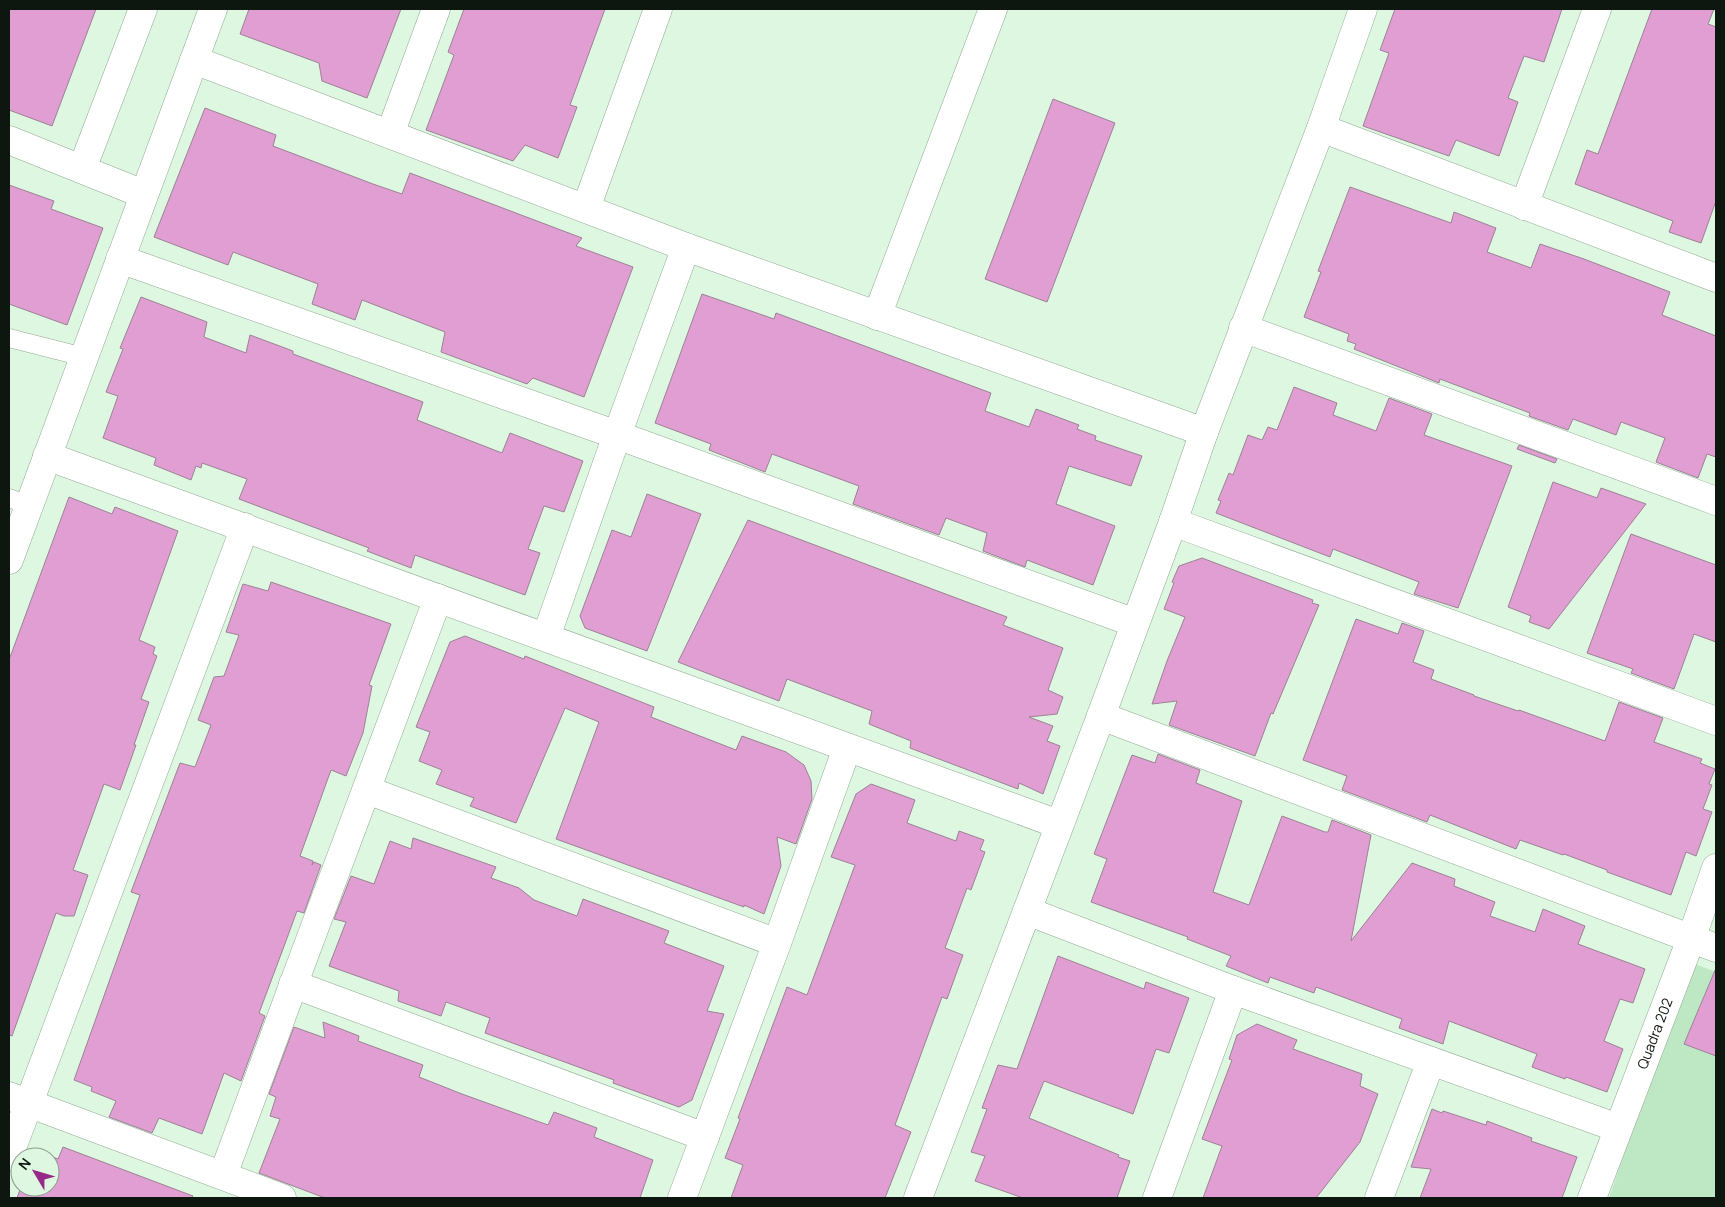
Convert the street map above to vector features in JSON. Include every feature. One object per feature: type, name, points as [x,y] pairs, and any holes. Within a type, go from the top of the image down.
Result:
[{"type":"street","points":[[82,169],[143,9]]},
{"type":"street","points":[[9,560],[19,501],[47,456],[213,9]]},
{"type":"street","points":[[390,134],[436,9]]},
{"type":"street","points":[[586,208],[658,9]]},
{"type":"street","points":[[877,316],[993,9]]},
{"type":"street","points":[[918,1198],[1058,824],[1101,716],[1173,522],[1204,432],[1320,128],[1363,9]]},
{"type":"street","points":[[1524,206],[1597,9]]},
{"type":"street","points":[[194,60],[686,247],[1204,432]]},
{"type":"street","points":[[1320,128],[1716,278]]},
{"type":"street","points":[[9,140],[143,194]]},
{"type":"street","points":[[546,637],[686,247]]},
{"type":"street","points":[[120,259],[617,435],[1135,623]]},
{"type":"street","points":[[1243,328],[1716,502]]},
{"type":"street","points":[[47,456],[1058,824]]},
{"type":"street","points":[[1173,522],[1716,721]]},
{"type":"street","points":[[9,1156],[19,1100],[244,527]]},
{"type":"street","points":[[223,1175],[292,984],[367,790],[438,598]]},
{"type":"street","points":[[1101,716],[1704,943]]},
{"type":"street","points":[[682,1198],[847,748]]},
{"type":"street","points":[[367,790],[777,943]]},
{"type":"street","name":"Quadra 202","points":[[1592,1198],[1618,1128],[1704,943],[1716,868]]},
{"type":"street","points":[[1027,911],[1233,990],[1618,1128]]},
{"type":"street","points":[[292,984],[705,1137]]},
{"type":"street","points":[[1156,1198],[1233,990]]},
{"type":"street","points":[[1380,1198],[1431,1061]]},
{"type":"street","points":[[19,1100],[282,1198]]},
{"type":"lane","points":[[9,338],[84,357]]},
{"type":"green space","points":[[1690,962],[1716,972],[1716,1198],[1609,1198]]},
{"type":"building","points":[[9,9],[96,9],[52,126],[9,110]]},
{"type":"building","points":[[249,9],[401,9],[367,98],[322,81],[319,63],[240,34]]},
{"type":"building","points":[[464,9],[605,9],[570,105],[577,107],[558,158],[525,145],[513,161],[426,130],[454,55],[448,52]]},
{"type":"building","points":[[1395,9],[1562,9],[1544,62],[1524,56],[1508,98],[1518,102],[1499,156],[1456,140],[1449,156],[1363,126],[1389,53],[1380,50]]},
{"type":"building","points":[[1652,9],[1714,9],[1708,24],[1716,27],[1716,201],[1701,243],[1669,232],[1673,221],[1575,184],[1587,150],[1598,154]]},
{"type":"building","points":[[1053,99],[1115,123],[1047,302],[985,279]]},
{"type":"building","points":[[205,108],[276,135],[273,146],[373,184],[402,194],[410,173],[582,238],[576,246],[633,267],[584,397],[533,378],[527,384],[441,352],[445,332],[362,300],[355,320],[312,304],[318,284],[233,252],[228,265],[154,237]]},
{"type":"building","points":[[9,185],[54,201],[51,209],[103,228],[67,325],[9,304]]},
{"type":"building","points":[[1350,187],[1451,223],[1454,212],[1496,228],[1487,252],[1531,268],[1540,244],[1670,292],[1662,315],[1716,336],[1716,457],[1707,454],[1698,478],[1656,462],[1665,438],[1621,422],[1616,435],[1573,419],[1568,430],[1529,416],[1530,413],[1440,379],[1439,383],[1354,349],[1356,344],[1347,341],[1349,334],[1304,317],[1321,272],[1318,271]]},
{"type":"building","points":[[702,294],[774,319],[776,313],[991,393],[985,411],[1029,427],[1036,409],[1079,425],[1077,429],[1096,436],[1095,440],[1142,456],[1131,486],[1069,466],[1056,504],[1115,526],[1093,585],[1027,560],[1025,567],[983,551],[987,533],[946,518],[939,535],[853,504],[859,486],[772,454],[765,472],[709,450],[711,444],[655,423]]},
{"type":"building","points":[[141,297],[207,322],[204,337],[246,353],[250,335],[293,351],[293,354],[423,402],[417,420],[502,453],[510,433],[583,461],[564,512],[544,506],[528,549],[540,553],[525,595],[415,555],[411,568],[367,551],[369,548],[239,499],[247,479],[202,463],[201,468],[196,466],[191,480],[154,465],[156,458],[103,438],[118,396],[106,392],[123,349],[120,348]]},
{"type":"building","points":[[1294,387],[1337,403],[1333,415],[1376,431],[1389,398],[1432,414],[1424,435],[1512,466],[1458,608],[1414,594],[1419,582],[1333,549],[1330,557],[1216,513],[1221,501],[1218,500],[1229,473],[1233,475],[1248,435],[1262,440],[1268,427],[1277,430]]},
{"type":"building","points":[[1519,445],[1557,459],[1555,463],[1517,449]]},
{"type":"building","points":[[1553,482],[1597,498],[1601,488],[1646,504],[1549,629],[1529,622],[1531,616],[1508,607]]},
{"type":"building","points":[[647,494],[701,514],[647,651],[585,628],[580,616],[612,530],[631,537]]},
{"type":"building","points":[[69,497],[112,514],[115,507],[178,531],[139,640],[155,647],[153,654],[157,656],[141,699],[149,702],[134,745],[136,745],[120,790],[104,784],[73,870],[88,875],[74,916],[64,916],[56,913],[12,1036],[9,1035],[9,660]]},
{"type":"building","points":[[748,520],[1007,617],[1003,625],[1063,648],[1048,690],[1063,697],[1057,714],[1029,717],[1053,726],[1047,741],[1060,746],[1043,794],[1019,783],[1018,789],[910,748],[911,741],[869,724],[872,711],[787,679],[779,701],[678,662]]},
{"type":"building","points":[[1631,534],[1716,565],[1716,642],[1694,634],[1674,689],[1631,673],[1633,669],[1587,653]]},
{"type":"building","points":[[1202,558],[1313,600],[1312,603],[1319,605],[1273,714],[1271,713],[1255,756],[1169,725],[1177,701],[1152,704],[1185,617],[1164,609],[1174,583],[1172,582],[1179,566]]},
{"type":"building","points":[[271,582],[391,624],[369,685],[372,686],[363,733],[346,776],[331,770],[300,856],[313,861],[312,865],[314,862],[321,865],[304,913],[297,911],[259,1013],[265,1016],[241,1081],[224,1073],[202,1134],[159,1118],[152,1133],[109,1117],[116,1101],[91,1091],[92,1087],[74,1080],[140,895],[131,892],[180,763],[195,767],[211,725],[198,720],[214,677],[224,676],[239,635],[226,632],[243,584],[268,591]]},
{"type":"building","points":[[1356,619],[1398,634],[1402,623],[1424,631],[1413,662],[1434,670],[1431,679],[1474,696],[1605,741],[1619,702],[1663,718],[1654,742],[1702,759],[1700,763],[1715,769],[1709,784],[1712,785],[1703,809],[1712,812],[1696,856],[1686,852],[1671,895],[1564,854],[1520,840],[1516,849],[1430,815],[1427,822],[1342,790],[1347,776],[1303,760]]},
{"type":"building","points":[[465,636],[524,659],[525,656],[654,707],[651,717],[736,750],[742,736],[786,752],[804,765],[811,781],[812,799],[796,844],[777,837],[781,866],[764,914],[744,905],[744,907],[556,839],[599,722],[565,708],[516,823],[470,806],[474,798],[436,784],[442,770],[419,761],[430,732],[416,727],[450,642]]},
{"type":"building","points":[[1158,754],[1200,770],[1196,783],[1242,801],[1213,892],[1249,905],[1282,816],[1325,832],[1328,832],[1332,820],[1371,835],[1351,941],[1412,863],[1455,879],[1454,886],[1495,902],[1490,916],[1535,932],[1543,909],[1585,926],[1578,944],[1645,969],[1633,1003],[1620,999],[1604,1041],[1623,1049],[1607,1092],[1532,1067],[1537,1054],[1449,1021],[1443,1044],[1399,1028],[1402,1019],[1316,987],[1314,993],[1270,977],[1268,983],[1226,966],[1231,956],[1187,939],[1188,937],[1091,902],[1107,859],[1094,854],[1132,755],[1155,763]]},
{"type":"building","points":[[871,784],[915,800],[907,823],[956,841],[959,831],[984,840],[980,850],[985,852],[971,890],[967,888],[945,948],[963,955],[947,999],[942,997],[895,1125],[911,1132],[885,1198],[731,1198],[743,1165],[725,1158],[740,1119],[738,1118],[787,987],[807,995],[855,865],[831,857],[856,794]]},
{"type":"building","points":[[413,838],[496,867],[491,878],[519,888],[534,900],[577,916],[583,899],[669,931],[664,943],[724,966],[707,1011],[724,1014],[692,1100],[679,1107],[613,1083],[614,1080],[485,1033],[490,1018],[446,1002],[441,1016],[398,1001],[399,991],[329,966],[346,922],[334,919],[351,876],[374,884],[390,841],[411,849]]},
{"type":"building","points":[[1058,956],[1144,989],[1146,982],[1189,998],[1169,1053],[1156,1049],[1133,1114],[1044,1081],[1029,1118],[1130,1161],[1117,1198],[1023,1198],[975,1181],[985,1156],[971,1152],[987,1109],[982,1108],[998,1065],[1017,1069]]},
{"type":"building","points":[[1716,968],[1716,1056],[1684,1044]]},
{"type":"building","points":[[323,1022],[359,1036],[358,1041],[423,1065],[419,1077],[462,1094],[548,1125],[554,1112],[597,1128],[594,1137],[653,1160],[640,1198],[325,1198],[259,1173],[280,1119],[270,1116],[276,1097],[269,1094],[294,1027],[325,1038]]},
{"type":"building","points":[[1257,1024],[1297,1040],[1293,1049],[1362,1074],[1360,1086],[1378,1094],[1360,1142],[1316,1198],[1203,1198],[1222,1146],[1202,1139],[1232,1060],[1229,1059],[1237,1035]]},
{"type":"building","points":[[1432,1109],[1486,1125],[1487,1121],[1532,1138],[1531,1141],[1577,1157],[1562,1198],[1420,1198],[1431,1169],[1411,1167]]},
{"type":"building","points":[[63,1147],[193,1196],[192,1198],[17,1198],[60,1197],[60,1154]]}]
